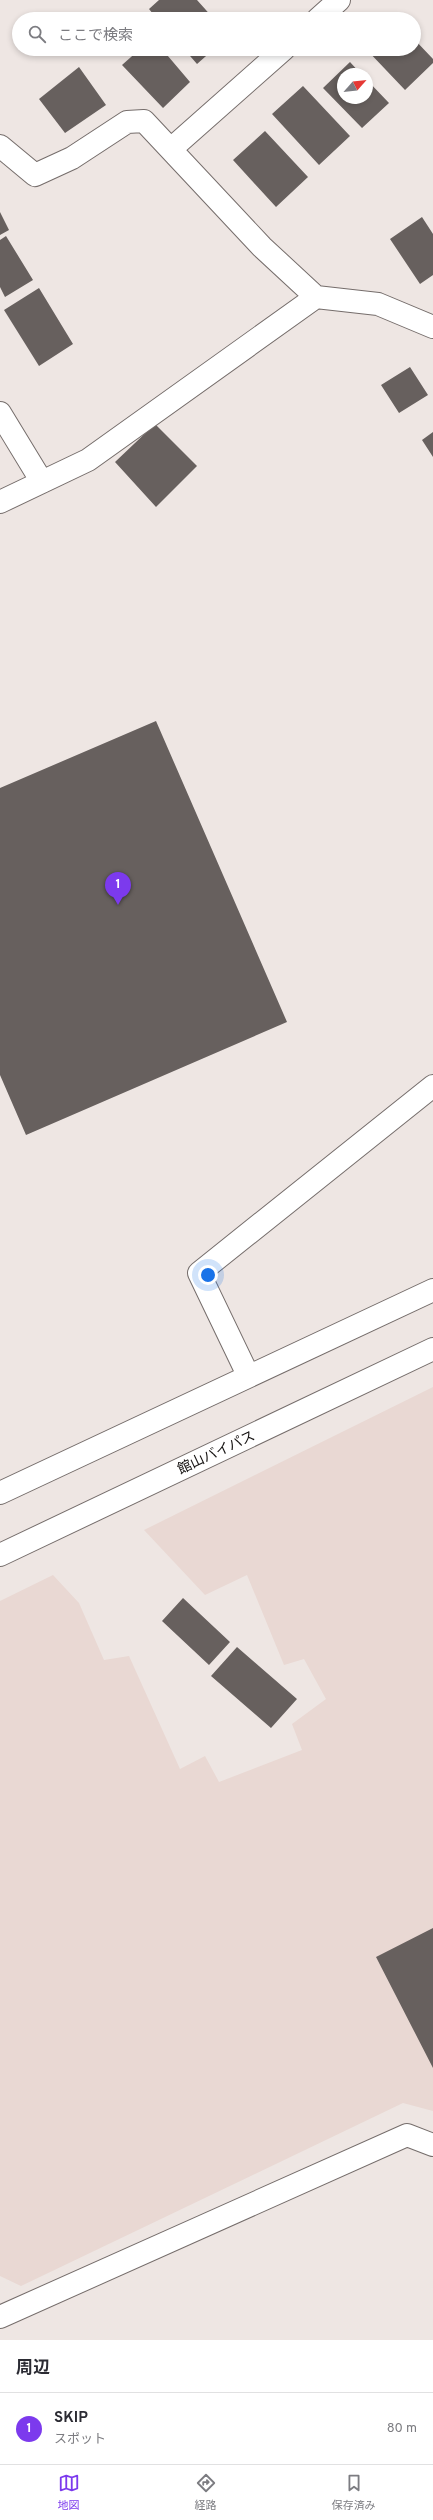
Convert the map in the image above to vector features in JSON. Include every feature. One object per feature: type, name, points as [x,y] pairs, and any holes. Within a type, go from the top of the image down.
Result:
[{"type":"main road","points":[[326,12],[339,0]]},
{"type":"main road","points":[[171,149],[276,56]]},
{"type":"main road","points":[[0,146],[35,176],[72,158],[127,122],[144,121],[262,247],[316,297],[378,304],[433,327]]},
{"type":"main road","points":[[0,502],[88,460],[316,297]]},
{"type":"main road","points":[[0,413],[42,482]]},
{"type":"main road","points":[[248,1376],[199,1273],[433,1086]]},
{"type":"main road","points":[[0,1493],[433,1290]]},
{"type":"main road","name":"館山バイパス","points":[[0,1555],[433,1348]]},
{"type":"main road","points":[[0,2318],[408,2135],[433,2145]]},
{"type":"shaded area","points":[[433,1387],[433,2111],[403,2103],[21,2286],[0,2276],[0,1601],[53,1575],[79,1603],[104,1660],[129,1656],[180,1769],[205,1756],[219,1782],[302,1750],[292,1724],[326,1699],[304,1659],[284,1665],[247,1575],[205,1595],[144,1530]]},
{"type":"building","points":[[159,0],[197,0],[208,12],[151,12],[149,9]]},
{"type":"building","points":[[421,46],[433,59],[433,63],[405,90],[373,56],[421,56]]},
{"type":"building","points":[[132,56],[168,56],[190,82],[163,108],[122,65]]},
{"type":"building","points":[[190,56],[206,56],[197,64]]},
{"type":"building","points":[[350,62],[356,68],[344,68]]},
{"type":"building","points":[[79,67],[106,105],[65,133],[39,99]]},
{"type":"building","points":[[337,75],[337,102],[323,88]]},
{"type":"building","points":[[303,86],[350,136],[319,165],[272,114]]},
{"type":"building","points":[[373,86],[389,103],[362,128],[339,104],[373,104]]},
{"type":"building","points":[[265,131],[308,177],[276,207],[233,160]]},
{"type":"building","points":[[0,212],[9,230],[0,235]]},
{"type":"building","points":[[422,217],[433,234],[433,275],[420,284],[390,239]]},
{"type":"building","points":[[6,236],[33,280],[5,297],[0,287],[0,240]]},
{"type":"building","points":[[39,288],[73,344],[39,366],[4,310]]},
{"type":"building","points":[[410,367],[428,395],[399,413],[381,385]]},
{"type":"building","points":[[155,424],[197,466],[156,507],[115,462]]},
{"type":"building","points":[[433,432],[433,457],[422,440]]},
{"type":"building","points":[[156,721],[287,1022],[26,1135],[0,1075],[0,788]]},
{"type":"building","points":[[183,1598],[230,1642],[209,1665],[162,1621]]},
{"type":"building","points":[[237,1647],[297,1699],[271,1728],[211,1676]]},
{"type":"building","points":[[433,1928],[433,2068],[376,1957]]},
{"type":"place","name":"SKIP","points":[[118,905]]}]
